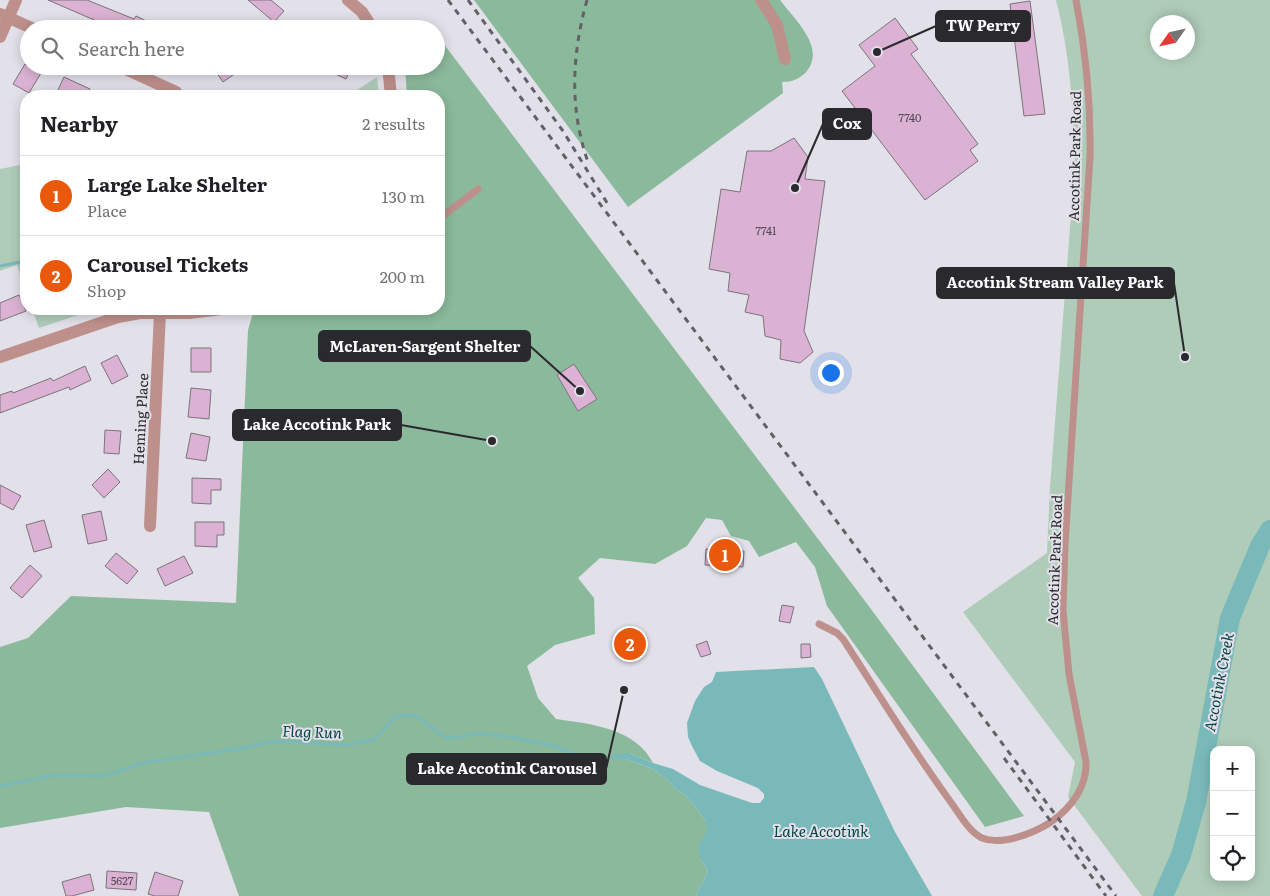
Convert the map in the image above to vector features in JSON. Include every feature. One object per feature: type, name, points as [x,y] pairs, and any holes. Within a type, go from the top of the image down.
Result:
[{"type":"street","points":[[0,36],[4,16],[16,0]]},
{"type":"street","points":[[348,0],[362,12],[368,20]]},
{"type":"street","points":[[761,0],[777,25],[785,59]]},
{"type":"street","points":[[4,16],[20,23]]},
{"type":"street","points":[[139,75],[172,90]]},
{"type":"street","points":[[389,75],[390,90]]},
{"type":"street","points":[[0,357],[127,315]]},
{"type":"street","name":"Heming Place","points":[[150,526],[160,315]]},
{"type":"lane","name":"Accotink Park Road","points":[[819,624],[837,633],[843,639],[938,785],[974,833],[992,840],[1020,837],[1034,832],[1054,819],[1076,796],[1087,774],[1069,674],[1063,610],[1065,544],[1090,157],[1086,59],[1076,0]]},
{"type":"lane","points":[[445,214],[478,189]]},
{"type":"green space","points":[[474,0],[780,0],[806,34],[813,52],[812,62],[807,71],[799,78],[782,82],[783,93],[628,207]]},
{"type":"green space","points":[[1056,0],[1270,0],[1270,896],[1142,896],[1068,797],[1075,762],[963,612],[1047,553],[1050,487],[1075,163],[1070,81],[1065,40]]},
{"type":"green space","points":[[445,46],[868,605],[1024,816],[985,827],[827,606],[815,567],[796,542],[759,557],[749,541],[731,536],[722,520],[706,518],[687,546],[655,564],[600,558],[578,578],[594,598],[595,634],[555,645],[527,666],[538,698],[556,719],[597,726],[624,735],[645,751],[653,763],[630,753],[625,759],[651,768],[668,780],[695,806],[706,822],[706,833],[700,858],[707,868],[696,896],[239,896],[209,812],[126,807],[0,828],[0,647],[28,638],[71,596],[236,603],[248,330],[252,315],[445,315],[445,90],[407,90],[406,75],[445,75]]},
{"type":"green space","points":[[377,77],[378,90],[357,90]]},
{"type":"green space","points":[[20,165],[20,274],[17,265],[0,271],[0,169]]},
{"type":"green space","points":[[34,315],[78,315],[39,328]]},
{"type":"water","name":"Lake Accotink","points":[[814,667],[822,679],[895,832],[932,896],[696,896],[704,880],[707,868],[700,858],[698,846],[706,833],[706,822],[684,794],[651,768],[625,759],[607,759],[616,754],[630,753],[673,769],[700,785],[752,803],[760,803],[764,798],[764,794],[758,788],[717,771],[700,761],[688,737],[687,723],[695,701],[704,687],[712,682],[716,672]]},
{"type":"building","points":[[48,0],[87,0],[134,19],[136,16],[144,20],[94,20]]},
{"type":"building","points":[[248,0],[271,0],[284,11],[276,20],[272,20]]},
{"type":"building","points":[[1030,1],[1045,114],[1024,116],[1010,4]]},
{"type":"building","points":[[895,18],[918,49],[911,54],[978,144],[970,150],[978,161],[925,200],[842,91],[875,66],[859,45]]},
{"type":"building","points":[[20,72],[20,75],[40,75],[31,90],[24,90],[13,84]]},
{"type":"building","points":[[218,75],[233,75],[223,82]]},
{"type":"building","points":[[337,75],[348,75],[346,79]]},
{"type":"building","points":[[64,77],[90,89],[89,90],[58,90]]},
{"type":"building","points":[[794,138],[808,157],[805,179],[825,181],[804,331],[813,352],[800,363],[780,359],[781,340],[765,336],[763,316],[745,312],[749,295],[728,291],[730,273],[709,269],[721,189],[740,192],[747,151],[771,151]]},
{"type":"building","points":[[19,295],[20,313],[0,321],[0,303]]},
{"type":"building","points":[[191,348],[211,348],[211,372],[191,372]]},
{"type":"building","points":[[117,355],[128,376],[112,384],[101,363]]},
{"type":"building","points":[[574,364],[597,399],[578,411],[557,375]]},
{"type":"building","points":[[85,366],[91,380],[70,390],[69,387],[0,413],[0,395],[12,391],[13,393],[51,378],[53,381]]},
{"type":"building","points":[[191,388],[211,390],[209,419],[188,417]]},
{"type":"building","points":[[105,430],[121,431],[119,454],[104,453]]},
{"type":"building","points":[[191,433],[210,437],[206,461],[186,458]]},
{"type":"building","points":[[108,469],[120,482],[104,498],[92,485]]},
{"type":"building","points":[[192,478],[221,479],[221,490],[211,490],[211,504],[192,503]]},
{"type":"building","points":[[0,485],[21,496],[13,510],[0,503]]},
{"type":"building","points":[[101,511],[107,540],[88,544],[82,515]]},
{"type":"building","points":[[44,520],[52,547],[34,552],[26,525]]},
{"type":"building","points":[[195,522],[224,522],[224,535],[217,535],[217,547],[195,546]]},
{"type":"building","points":[[706,549],[744,551],[743,567],[705,565]]},
{"type":"building","points":[[116,553],[138,571],[127,584],[105,566]]},
{"type":"building","points":[[184,556],[193,573],[165,586],[157,569]]},
{"type":"building","points":[[30,565],[42,576],[22,598],[10,588]]},
{"type":"building","points":[[782,605],[794,607],[790,623],[779,621]]},
{"type":"building","points":[[707,641],[711,654],[701,657],[696,645]]},
{"type":"building","points":[[801,644],[810,644],[811,657],[801,658]]},
{"type":"building","points":[[107,871],[137,873],[136,890],[106,888]]},
{"type":"building","points":[[155,872],[183,881],[178,896],[155,896],[148,894]]},
{"type":"building","points":[[90,874],[94,890],[66,896],[62,882]]},
{"type":"waterway","points":[[0,266],[20,262]]},
{"type":"waterway","name":"Accotink Creek","points":[[1163,896],[1181,855],[1196,802],[1230,618],[1260,546],[1270,530]]},
{"type":"waterway","name":"Flag Run","points":[[0,786],[56,775],[104,776],[142,763],[243,748],[272,741],[344,745],[375,739],[396,716],[414,715],[446,738],[478,734],[507,736],[555,746],[591,760],[607,759]]},
{"type":"railway","points":[[448,0],[1116,896]]},
{"type":"railway","points":[[468,0],[563,131],[609,206]]},
{"type":"railway","points":[[587,0],[578,40],[575,101],[582,142],[588,162]]},
{"type":"railway","points":[[1004,758],[1106,896]]},
{"type":"place","name":"TW Perry","points":[[877,52]]},
{"type":"place","name":"Cox","points":[[795,188]]},
{"type":"place","name":"Accotink Stream Valley Park","points":[[1185,357]]},
{"type":"place","name":"McLaren-Sargent Shelter","points":[[580,391]]},
{"type":"place","name":"Lake Accotink Park","points":[[492,441]]},
{"type":"place","name":"Large Lake Shelter","points":[[725,555]]},
{"type":"place","name":"Carousel Tickets","points":[[630,644]]},
{"type":"place","name":"Lake Accotink Carousel","points":[[624,690]]}]
